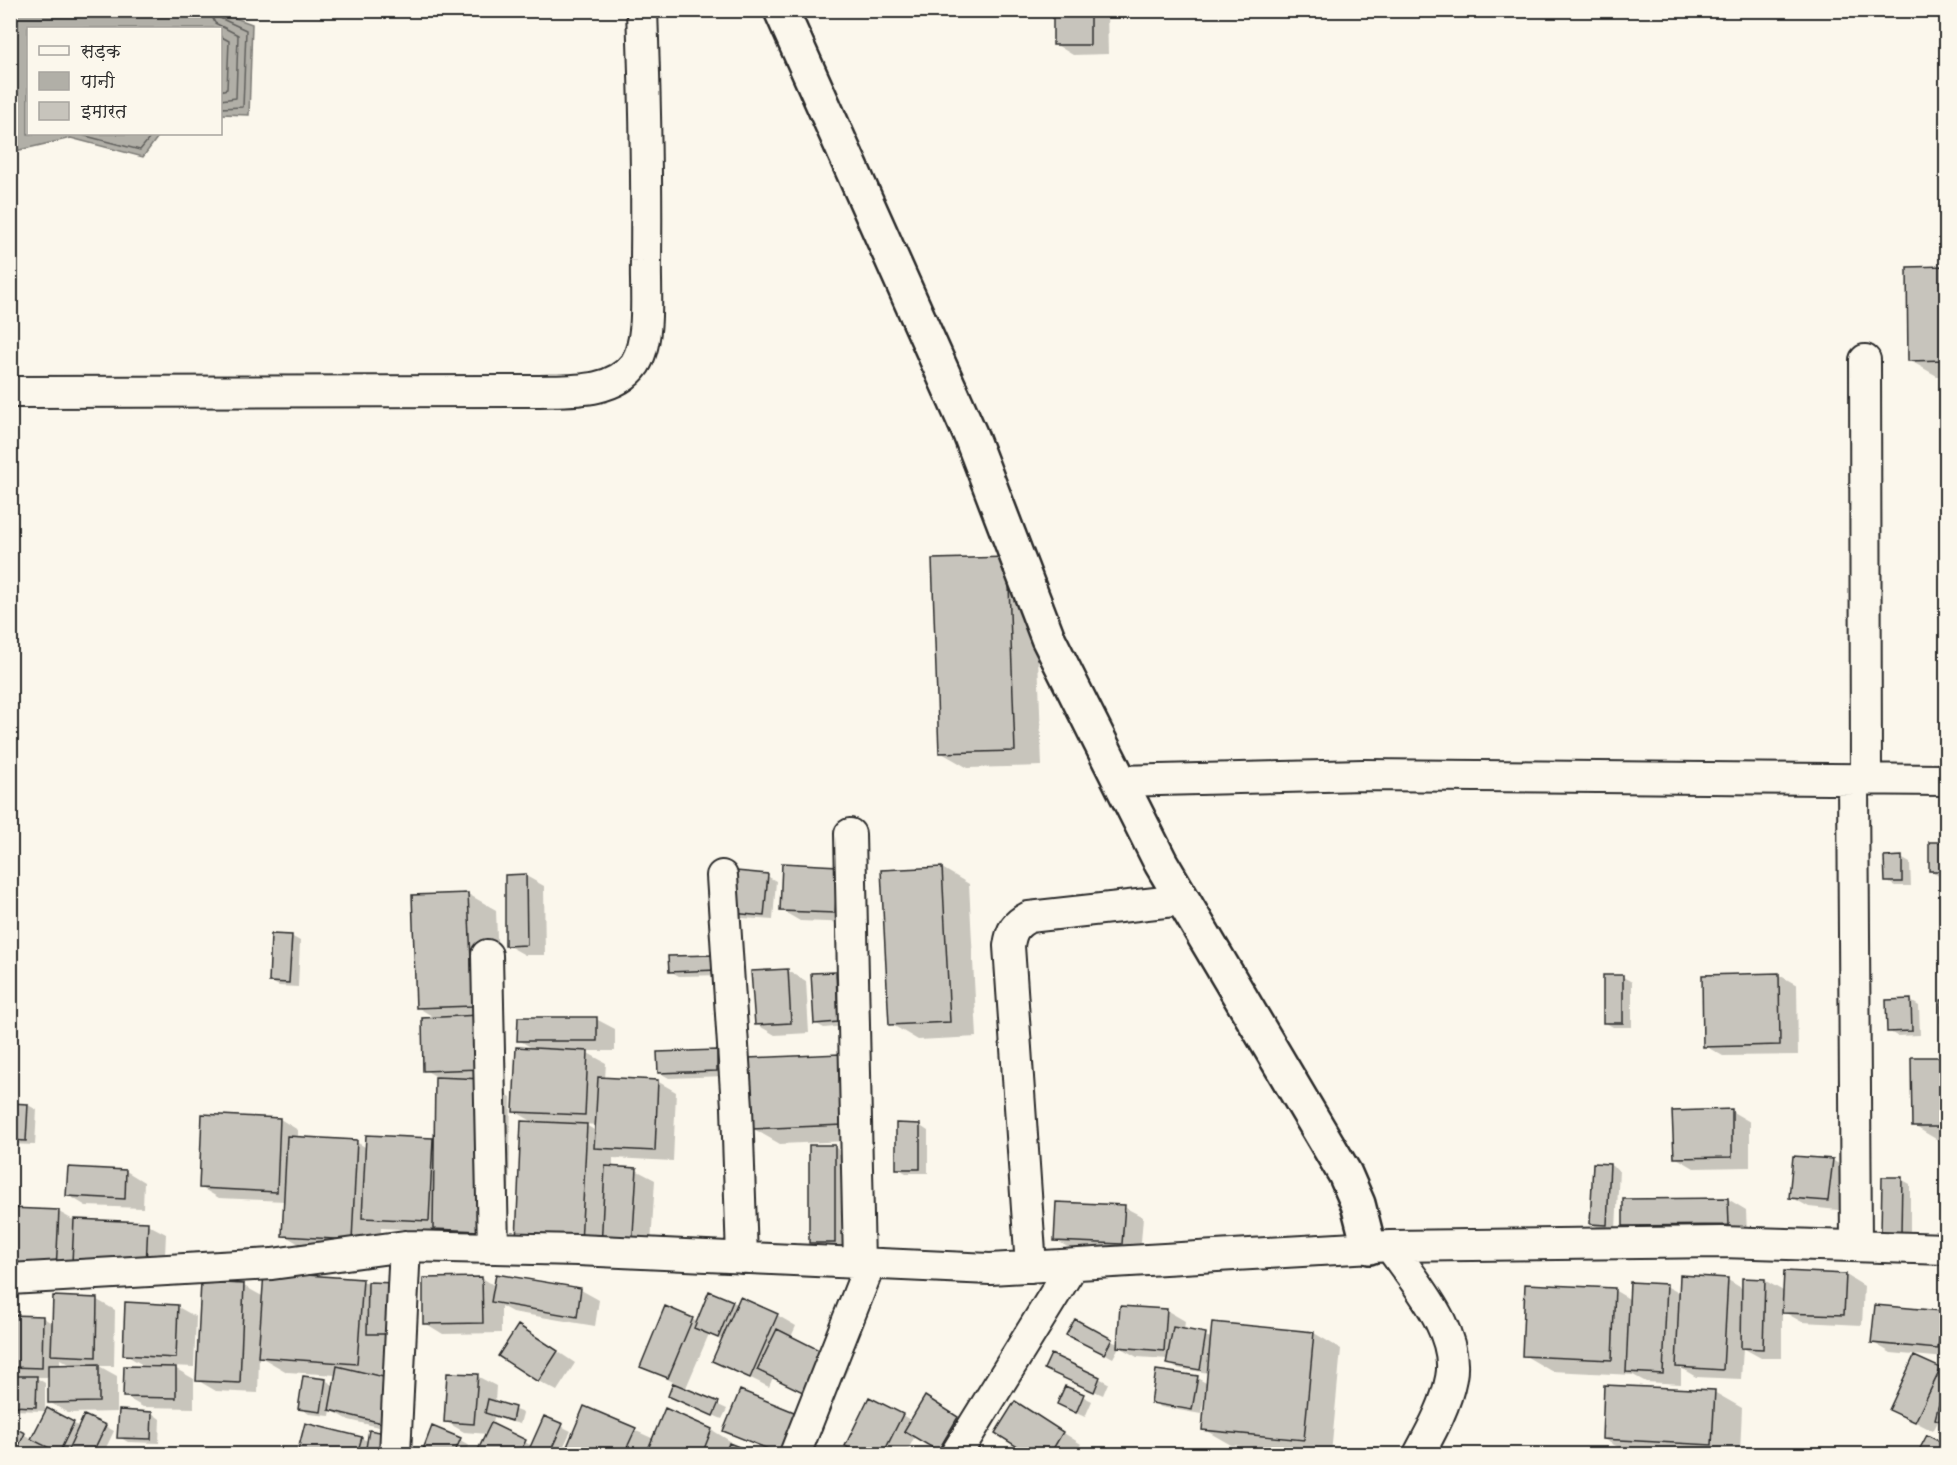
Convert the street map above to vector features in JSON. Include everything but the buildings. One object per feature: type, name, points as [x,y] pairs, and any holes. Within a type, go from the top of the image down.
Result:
[{"type":"street","points":[[10,392],[580,390],[621,377],[634,365],[645,338],[647,180],[642,10]]},
{"type":"street","points":[[781,10],[970,434],[1048,638],[1119,781],[1183,900],[1344,1174],[1380,1247],[1445,1330],[1451,1354],[1452,1375],[1437,1421],[1419,1455]]},
{"type":"street","points":[[1856,1246],[1865,360]]},
{"type":"street","points":[[1119,781],[1363,775],[1947,780]]},
{"type":"street","points":[[795,1455],[865,1264],[850,834]]},
{"type":"street","points":[[722,876],[737,1107],[742,1258]]},
{"type":"street","points":[[1031,1268],[1009,946],[1011,934],[1017,923],[1029,917],[1183,900]]},
{"type":"street","points":[[487,955],[493,1248]]},
{"type":"street","points":[[10,1279],[272,1264],[405,1246],[951,1268],[1072,1266],[1380,1247],[1721,1242],[1947,1249]]},
{"type":"street","points":[[395,1455],[405,1246]]},
{"type":"street","points":[[956,1455],[1072,1266]]},
{"type":"water","points":[[10,11],[216,11],[252,24],[249,115],[222,114],[222,27],[27,27],[27,135],[159,135],[143,157],[71,138],[11,152]]}]
